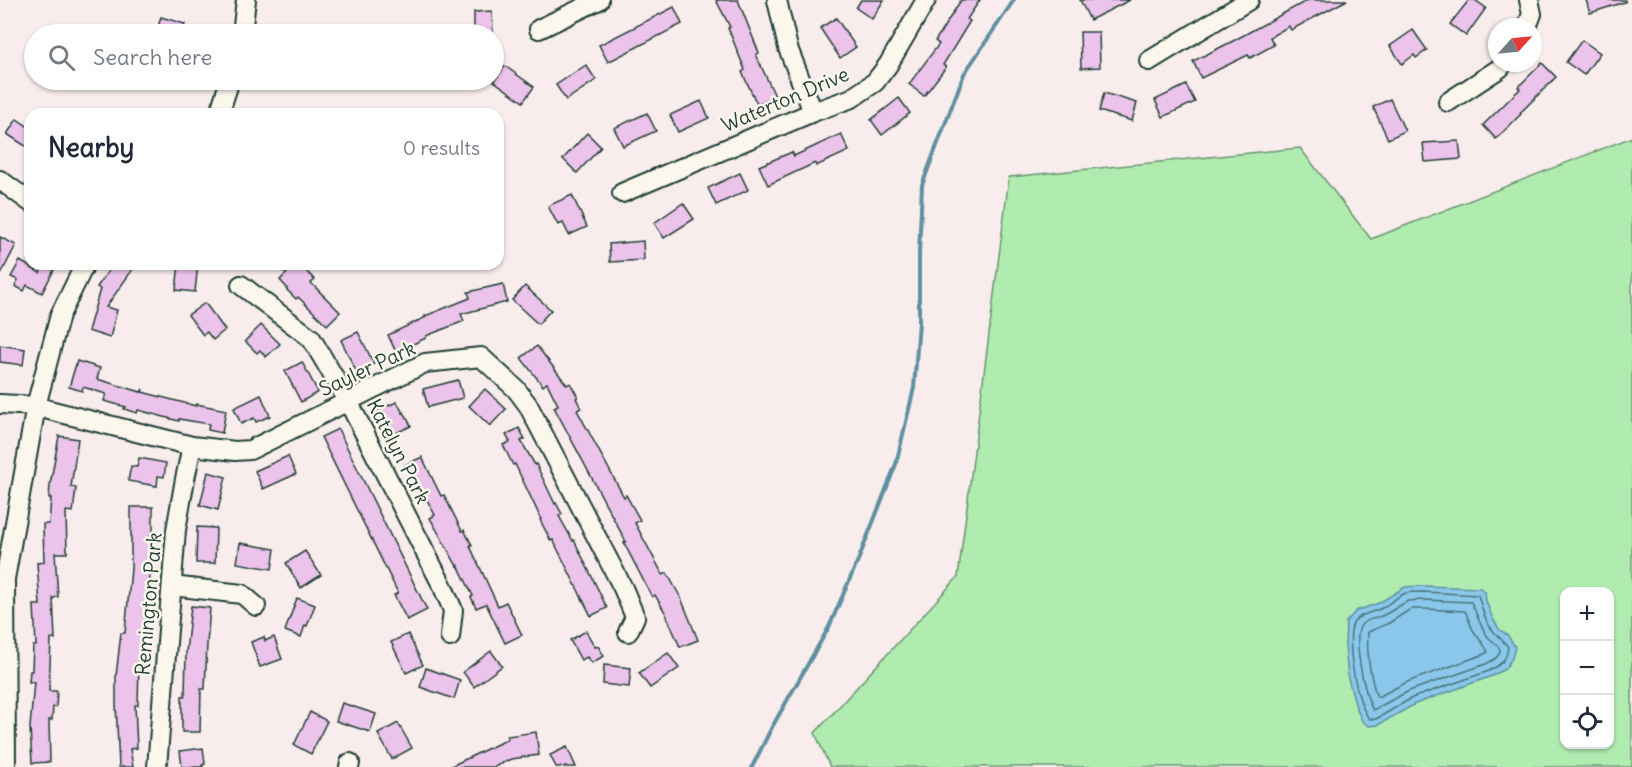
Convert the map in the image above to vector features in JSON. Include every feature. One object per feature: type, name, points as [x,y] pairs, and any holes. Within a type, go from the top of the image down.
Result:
[{"type":"street","points":[[243,24],[246,0]]},
{"type":"street","points":[[539,29],[599,0]]},
{"type":"street","points":[[777,0],[788,48],[813,112]]},
{"type":"street","name":"Waterton Drive","points":[[622,193],[813,112],[852,98],[875,82],[888,65],[926,0]]},
{"type":"street","points":[[1149,61],[1249,0]]},
{"type":"street","points":[[1529,0],[1531,18]]},
{"type":"street","points":[[1448,102],[1494,72]]},
{"type":"street","points":[[221,108],[227,90]]},
{"type":"street","points":[[0,180],[24,198]]},
{"type":"street","points":[[6,767],[3,579],[36,406],[60,315],[82,270]]},
{"type":"street","name":"Katelyn Park","points":[[241,285],[311,338],[348,401],[450,602],[453,610],[450,637]]},
{"type":"street","name":"Sayler Park","points":[[0,404],[36,406],[192,446],[250,450],[425,363],[482,357],[516,389],[528,405],[623,588],[635,617],[628,632]]},
{"type":"street","name":"Remington Park","points":[[157,767],[176,530],[192,446]]},
{"type":"street","points":[[172,586],[242,594],[256,606]]},
{"type":"green space","points":[[1632,137],[1632,767],[830,767],[815,733],[958,577],[1009,177],[1300,148],[1371,239]]},
{"type":"water","points":[[1405,587],[1480,588],[1485,592],[1492,617],[1515,647],[1512,658],[1505,669],[1492,676],[1415,704],[1378,725],[1369,726],[1362,721],[1348,678],[1345,645],[1346,622],[1356,611],[1379,603]]},
{"type":"building","points":[[716,0],[738,0],[759,53],[756,55],[775,96],[757,104],[742,72],[745,70],[728,28],[730,27]]},
{"type":"building","points":[[861,0],[884,0],[872,19],[856,8]]},
{"type":"building","points":[[961,0],[980,0],[967,19],[970,21],[943,65],[946,67],[924,96],[909,84],[939,44],[935,41]]},
{"type":"building","points":[[1080,0],[1130,0],[1090,20]]},
{"type":"building","points":[[1308,0],[1347,0],[1291,30],[1289,26],[1270,37],[1274,45],[1250,58],[1248,55],[1201,78],[1193,61]]},
{"type":"building","points":[[1469,0],[1475,0],[1486,8],[1466,36],[1450,24]]},
{"type":"building","points":[[1586,0],[1625,0],[1625,2],[1590,13]]},
{"type":"building","points":[[674,7],[682,24],[608,62],[599,45]]},
{"type":"building","points":[[492,11],[493,24],[474,24],[474,12]]},
{"type":"building","points":[[161,17],[185,24],[159,24]]},
{"type":"building","points":[[836,18],[856,47],[840,58],[820,28]]},
{"type":"building","points":[[1413,30],[1427,50],[1416,58],[1414,55],[1402,64],[1390,46]]},
{"type":"building","points":[[1080,32],[1099,32],[1100,67],[1081,68]]},
{"type":"building","points":[[1582,40],[1600,53],[1584,75],[1566,62]]},
{"type":"building","points":[[1542,63],[1556,77],[1496,139],[1483,125],[1520,89],[1518,87],[1533,72],[1542,72]]},
{"type":"building","points":[[586,65],[596,80],[566,100],[556,85]]},
{"type":"building","points":[[504,67],[534,87],[523,102],[504,88]]},
{"type":"building","points":[[1186,85],[1195,102],[1163,117],[1155,100]]},
{"type":"building","points":[[1104,93],[1137,103],[1132,121],[1099,111]]},
{"type":"building","points":[[899,98],[910,113],[882,135],[871,120]]},
{"type":"building","points":[[1390,99],[1405,131],[1388,139],[1373,107]]},
{"type":"building","points":[[701,101],[709,118],[678,132],[670,115]]},
{"type":"building","points":[[647,113],[656,131],[623,146],[614,128]]},
{"type":"building","points":[[17,119],[24,124],[24,145],[7,134]]},
{"type":"building","points":[[587,133],[601,147],[577,173],[563,159]]},
{"type":"building","points":[[841,134],[849,151],[816,166],[815,163],[768,185],[759,166],[792,152],[794,156]]},
{"type":"building","points":[[1459,141],[1461,159],[1425,162],[1423,143]]},
{"type":"building","points":[[740,173],[748,190],[716,205],[708,188]]},
{"type":"building","points":[[572,195],[587,227],[569,235],[563,223],[558,225],[548,206]]},
{"type":"building","points":[[683,203],[694,219],[664,238],[654,223]]},
{"type":"building","points":[[0,237],[16,245],[0,276]]},
{"type":"building","points":[[643,241],[644,260],[610,262],[609,244]]},
{"type":"building","points":[[20,261],[24,263],[24,270],[35,270],[40,273],[42,270],[54,270],[42,293],[27,285],[24,291],[15,286],[18,280],[11,277]]},
{"type":"building","points":[[109,270],[132,270],[106,307],[117,310],[110,338],[88,331],[100,289],[97,287]]},
{"type":"building","points":[[178,270],[197,270],[195,292],[176,290]]},
{"type":"building","points":[[281,270],[305,270],[315,280],[311,283],[340,312],[327,325],[298,297],[296,299],[286,289],[280,280],[287,273]]},
{"type":"building","points":[[503,284],[507,302],[461,314],[464,321],[426,336],[396,352],[388,335],[425,316],[470,298],[468,292]]},
{"type":"building","points":[[525,286],[551,310],[538,324],[512,300]]},
{"type":"building","points":[[205,303],[225,330],[213,340],[207,332],[203,335],[188,315]]},
{"type":"building","points":[[261,325],[280,344],[266,357],[260,350],[257,353],[245,341]]},
{"type":"building","points":[[358,332],[374,364],[357,373],[341,340]]},
{"type":"building","points":[[0,345],[25,349],[23,365],[0,362]]},
{"type":"building","points":[[537,346],[567,385],[570,383],[578,397],[576,398],[581,408],[577,410],[624,497],[626,495],[640,520],[635,523],[663,575],[667,573],[681,598],[698,640],[680,647],[665,612],[655,595],[652,597],[624,543],[626,542],[554,407],[558,405],[547,383],[543,386],[521,358]]},
{"type":"building","points":[[77,361],[100,368],[97,379],[141,392],[143,389],[142,392],[196,406],[196,404],[226,410],[222,433],[208,430],[209,424],[179,419],[179,421],[138,410],[137,413],[124,409],[126,407],[104,401],[106,394],[83,387],[82,391],[69,387]]},
{"type":"building","points":[[302,362],[318,392],[301,402],[285,371]]},
{"type":"building","points":[[458,380],[463,398],[428,407],[423,389]]},
{"type":"building","points":[[485,389],[506,409],[490,426],[469,406]]},
{"type":"building","points":[[261,395],[270,416],[256,422],[254,418],[241,424],[234,408]]},
{"type":"building","points":[[397,402],[411,426],[390,436],[378,410]]},
{"type":"building","points":[[519,428],[525,439],[521,441],[536,464],[562,514],[559,516],[574,540],[607,608],[591,616],[553,540],[551,541],[540,520],[515,464],[513,465],[503,445],[510,442],[506,435]]},
{"type":"building","points":[[338,429],[427,610],[407,620],[394,595],[398,593],[321,437]]},
{"type":"building","points":[[59,436],[78,439],[71,487],[76,488],[73,512],[66,511],[67,553],[55,553],[58,597],[53,598],[55,639],[51,639],[49,691],[57,691],[56,707],[53,707],[52,720],[49,720],[50,762],[32,763],[30,727],[34,682],[29,682],[33,646],[36,646],[34,605],[40,605],[37,563],[44,562],[43,524],[49,524],[50,485]]},
{"type":"building","points":[[288,456],[296,474],[263,489],[255,471]]},
{"type":"building","points":[[422,457],[441,496],[444,495],[462,531],[464,530],[472,545],[470,546],[498,606],[506,602],[522,635],[505,643],[486,604],[476,608],[471,597],[473,596],[458,565],[430,518],[435,515],[424,494],[420,496],[405,465]]},
{"type":"building","points":[[139,458],[166,463],[164,477],[158,476],[157,486],[128,481],[131,466],[137,467]]},
{"type":"building","points":[[208,472],[226,477],[218,510],[200,505]]},
{"type":"building","points":[[131,507],[153,507],[153,535],[150,535],[150,576],[142,662],[139,662],[138,705],[135,705],[137,748],[130,749],[133,767],[119,767],[116,676],[121,633],[125,633],[131,569]]},
{"type":"building","points":[[197,527],[216,528],[215,563],[196,563]]},
{"type":"building","points":[[240,543],[275,549],[272,569],[237,563]]},
{"type":"building","points":[[305,551],[321,575],[301,588],[286,563]]},
{"type":"building","points":[[297,598],[315,605],[301,637],[285,631]]},
{"type":"building","points":[[191,606],[210,608],[205,689],[201,689],[200,732],[182,732],[182,696],[185,696],[186,652]]},
{"type":"building","points":[[586,631],[595,647],[598,646],[604,656],[591,663],[587,657],[581,660],[570,640]]},
{"type":"building","points":[[408,634],[423,665],[406,673],[391,642]]},
{"type":"building","points":[[264,637],[265,641],[274,637],[282,659],[260,667],[251,642]]},
{"type":"building","points":[[491,651],[502,666],[474,687],[463,672]]},
{"type":"building","points":[[668,653],[679,668],[650,688],[639,673]]},
{"type":"building","points":[[604,665],[631,668],[629,687],[603,684]]},
{"type":"building","points":[[426,668],[460,680],[454,699],[420,687]]},
{"type":"building","points":[[342,703],[376,714],[370,732],[336,721]]},
{"type":"building","points":[[310,712],[327,721],[311,754],[294,745]]},
{"type":"building","points":[[398,723],[412,748],[392,759],[378,734]]},
{"type":"building","points":[[536,732],[539,755],[511,759],[494,767],[449,767],[508,739],[507,736]]},
{"type":"building","points":[[567,747],[576,767],[556,767],[550,755]]},
{"type":"building","points":[[203,748],[205,764],[202,765],[203,767],[182,767],[180,751]]},
{"type":"waterway","points":[[752,767],[829,627],[896,464],[914,388],[919,322],[922,185],[964,74],[1014,0]]}]
